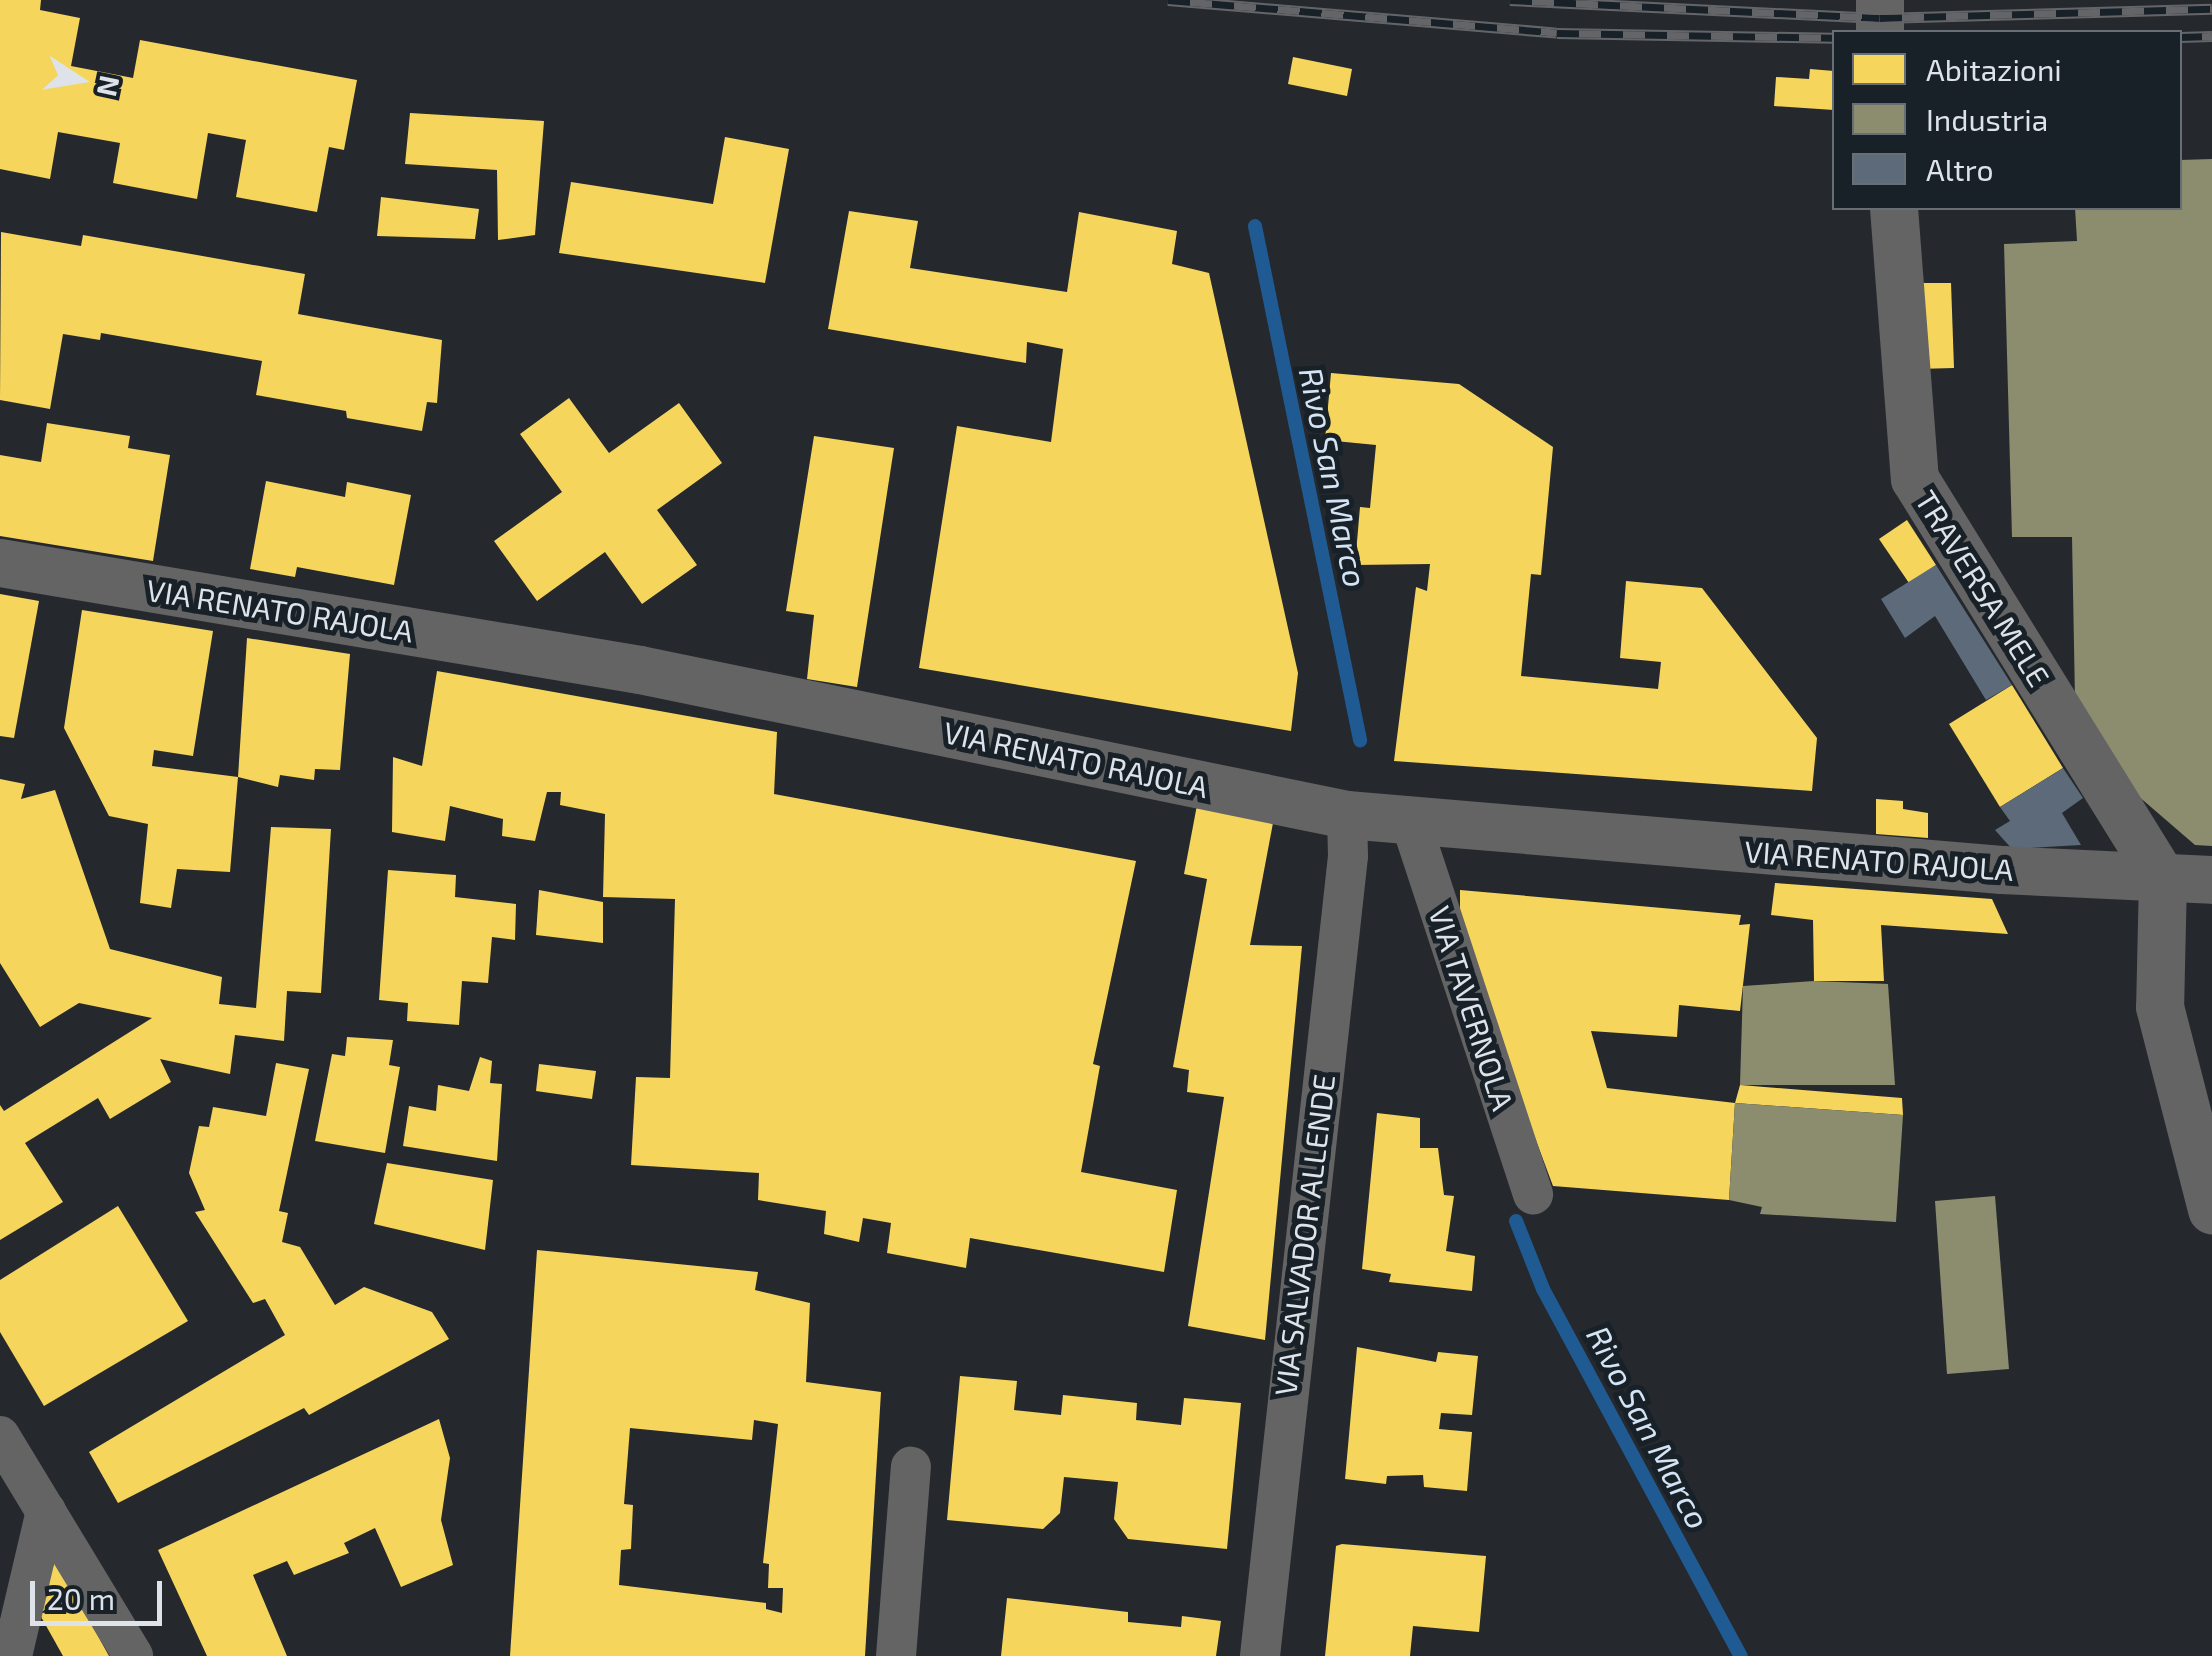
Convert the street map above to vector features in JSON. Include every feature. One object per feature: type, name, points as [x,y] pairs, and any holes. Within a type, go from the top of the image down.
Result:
[{"type":"street","points":[[1880,0],[1880,30]]},
{"type":"street","name":"TRAVERSA MELE","points":[[1894,210],[1915,480],[2162,879]]},
{"type":"street","name":"VIA RENATO RAJOLA","points":[[0,564],[640,670],[1347,815],[1412,823],[2212,880]]},
{"type":"street","name":"VIA SALVADOR ALLENDE","points":[[1260,1656],[1348,856],[1347,815]]},
{"type":"street","name":"VIA TAVERNOLA","points":[[1412,823],[1533,1194]]},
{"type":"street","points":[[2162,879],[2160,1007],[2212,1210]]},
{"type":"street","points":[[0,1436],[133,1656]]},
{"type":"street","points":[[896,1656],[911,1467]]},
{"type":"street","points":[[12,1656],[46,1512]]},
{"type":"building: Abitazioni","points":[[0,0],[41,0],[40,10],[80,18],[71,66],[133,78],[140,40],[357,80],[344,150],[329,147],[317,212],[236,197],[246,140],[208,133],[197,199],[113,183],[120,143],[58,132],[50,179],[0,169]]},
{"type":"building: Abitazioni","points":[[1293,57],[1352,69],[1347,96],[1288,84]]},
{"type":"building: Abitazioni","points":[[1810,69],[1832,71],[1832,110],[1774,106],[1776,77],[1809,79]]},
{"type":"building: Abitazioni","points":[[410,113],[544,121],[535,235],[498,240],[497,170],[405,164]]},
{"type":"building: Abitazioni","points":[[725,137],[789,149],[765,283],[559,253],[571,182],[713,204]]},
{"type":"building: Abitazioni","points":[[381,197],[479,209],[475,239],[377,236]]},
{"type":"building: Abitazioni","points":[[849,211],[918,221],[910,268],[1067,292],[1079,212],[1177,231],[1172,264],[1209,273],[1298,673],[1291,731],[919,668],[957,426],[1051,442],[1063,349],[1027,342],[1026,363],[828,329]]},
{"type":"building: Abitazioni","points":[[1,232],[81,246],[83,235],[305,274],[298,314],[442,340],[437,403],[427,402],[422,431],[347,418],[346,411],[256,395],[262,361],[101,333],[100,340],[63,334],[50,409],[0,400]]},
{"type":"building: Abitazioni","points":[[1915,283],[1951,283],[1954,368],[1917,369]]},
{"type":"building: Abitazioni","points":[[1331,373],[1459,384],[1553,447],[1541,575],[1531,574],[1521,676],[1658,689],[1661,662],[1620,658],[1626,581],[1702,588],[1817,738],[1812,791],[1394,761],[1416,587],[1427,591],[1430,564],[1355,565],[1360,507],[1370,508],[1376,445],[1325,440]]},
{"type":"building: Abitazioni","points":[[569,398],[609,453],[679,403],[722,463],[657,510],[697,565],[642,604],[605,552],[537,601],[494,541],[562,492],[520,434]]},
{"type":"building: Abitazioni","points":[[47,423],[130,436],[128,448],[170,455],[153,561],[0,536],[0,455],[41,462]]},
{"type":"building: Abitazioni","points":[[814,436],[894,448],[857,687],[807,679],[814,615],[786,611]]},
{"type":"building: Abitazioni","points":[[266,481],[345,497],[347,482],[411,495],[394,585],[297,567],[295,577],[250,569]]},
{"type":"building: Abitazioni","points":[[1907,520],[1936,565],[1909,583],[1879,539]]},
{"type":"building: Abitazioni","points":[[0,594],[39,601],[14,738],[0,736]]},
{"type":"building: Abitazioni","points":[[82,610],[213,631],[193,756],[154,750],[152,766],[238,777],[230,872],[177,869],[171,908],[140,903],[148,824],[109,816],[64,728]]},
{"type":"building: Abitazioni","points":[[247,638],[350,654],[340,770],[315,769],[314,780],[280,775],[278,787],[238,777]]},
{"type":"building: Abitazioni","points":[[437,671],[777,732],[774,794],[1136,861],[1093,1064],[1100,1066],[1081,1172],[1177,1190],[1164,1272],[970,1238],[966,1268],[887,1253],[891,1223],[863,1218],[859,1242],[824,1234],[826,1211],[758,1200],[759,1173],[631,1165],[636,1077],[670,1078],[675,899],[603,897],[605,814],[560,805],[561,792],[547,792],[535,841],[502,836],[503,819],[450,806],[445,841],[392,832],[393,757],[422,766]]},
{"type":"building: Abitazioni","points":[[2012,685],[2063,768],[2000,807],[1949,724]]},
{"type":"building: Abitazioni","points":[[0,779],[25,784],[21,799],[55,790],[110,949],[222,977],[219,1004],[256,1008],[271,827],[331,829],[321,993],[287,991],[284,1041],[235,1035],[230,1074],[160,1059],[171,1082],[110,1119],[98,1098],[25,1143],[63,1202],[0,1240],[0,1105],[4,1111],[152,1018],[79,1003],[40,1027],[0,963]]},
{"type":"building: Abitazioni","points":[[1876,799],[1903,801],[1903,809],[1928,813],[1928,838],[1876,834]]},
{"type":"building: Abitazioni","points":[[1197,805],[1273,823],[1250,945],[1302,946],[1265,1340],[1188,1326],[1224,1097],[1187,1092],[1189,1070],[1173,1067],[1207,879],[1184,874]]},
{"type":"building: Abitazioni","points":[[388,870],[456,875],[455,897],[516,904],[515,940],[492,937],[488,983],[462,981],[459,1025],[407,1021],[408,1003],[379,1000]]},
{"type":"building: Abitazioni","points":[[1775,883],[1992,899],[2008,934],[1881,925],[1884,981],[1814,981],[1813,920],[1771,915]]},
{"type":"building: Abitazioni","points":[[539,890],[603,902],[603,943],[536,935]]},
{"type":"building: Abitazioni","points":[[1460,890],[1741,915],[1739,925],[1750,924],[1740,1011],[1679,1005],[1677,1037],[1591,1031],[1607,1088],[1735,1103],[1729,1200],[1553,1186],[1460,937]]},
{"type":"building: Abitazioni","points":[[347,1037],[393,1040],[389,1065],[400,1067],[385,1153],[315,1141],[332,1054],[345,1056]]},
{"type":"building: Abitazioni","points":[[480,1057],[492,1061],[490,1083],[502,1084],[497,1161],[403,1146],[409,1106],[436,1111],[438,1085],[469,1091]]},
{"type":"building: Abitazioni","points":[[276,1063],[309,1069],[279,1211],[288,1213],[282,1242],[300,1247],[335,1305],[364,1287],[432,1312],[449,1339],[309,1415],[304,1408],[118,1503],[89,1452],[285,1335],[265,1299],[253,1303],[195,1212],[205,1210],[189,1173],[199,1126],[209,1127],[213,1107],[266,1116]]},
{"type":"building: Abitazioni","points":[[539,1064],[596,1071],[592,1099],[536,1091]]},
{"type":"building: Abitazioni","points":[[1740,1085],[1902,1098],[1903,1115],[1735,1103]]},
{"type":"building: Abitazioni","points":[[1377,1113],[1420,1118],[1420,1148],[1438,1148],[1444,1195],[1454,1196],[1446,1251],[1475,1256],[1472,1291],[1389,1282],[1391,1274],[1362,1269]]},
{"type":"building: Abitazioni","points":[[387,1163],[493,1180],[485,1250],[374,1224]]},
{"type":"building: Abitazioni","points":[[118,1206],[188,1321],[44,1406],[0,1332],[0,1280]]},
{"type":"building: Abitazioni","points":[[537,1250],[758,1272],[755,1290],[810,1303],[806,1382],[881,1392],[865,1656],[510,1656]],"holes":[[[754,1420],[778,1424],[763,1563],[769,1564],[768,1588],[783,1588],[782,1613],[766,1609],[766,1603],[619,1585],[621,1550],[631,1549],[633,1505],[624,1504],[630,1428],[752,1440]]]},
{"type":"building: Abitazioni","points":[[1357,1347],[1436,1362],[1438,1352],[1478,1356],[1472,1415],[1441,1413],[1439,1429],[1472,1432],[1467,1491],[1424,1487],[1423,1475],[1387,1476],[1386,1484],[1345,1479]]},
{"type":"building: Abitazioni","points":[[960,1376],[1017,1381],[1014,1410],[1061,1415],[1063,1395],[1137,1403],[1136,1420],[1181,1425],[1184,1398],[1241,1403],[1227,1549],[1128,1539],[1114,1519],[1118,1482],[1064,1477],[1060,1513],[1043,1529],[947,1520]]},
{"type":"building: Abitazioni","points":[[439,1419],[450,1458],[441,1520],[453,1565],[401,1587],[375,1528],[344,1543],[349,1553],[294,1575],[287,1561],[253,1575],[287,1656],[207,1656],[158,1550]]},
{"type":"building: Abitazioni","points":[[1336,1546],[1486,1556],[1479,1632],[1413,1626],[1410,1656],[1325,1656]]},
{"type":"building: Abitazioni","points":[[56,1560],[109,1656],[63,1656],[35,1606]]},
{"type":"building: Abitazioni","points":[[1007,1598],[1128,1612],[1128,1622],[1181,1627],[1182,1616],[1221,1621],[1216,1656],[1001,1656]]},
{"type":"building: Industria","points":[[2212,159],[2212,846],[2195,845],[2137,795],[2075,700],[2072,537],[2012,537],[2004,244],[2077,241],[2075,210],[2182,210],[2182,160]]},
{"type":"building: Industria","points":[[1814,981],[1888,984],[1895,1085],[1740,1085],[1743,986]]},
{"type":"building: Industria","points":[[1735,1103],[1903,1115],[1896,1222],[1760,1214],[1762,1207],[1729,1200]]},
{"type":"building: Industria","points":[[1995,1196],[2009,1369],[1947,1374],[1935,1201]]},
{"type":"building: Altro","points":[[1936,565],[2012,685],[1986,700],[1935,616],[1905,638],[1881,599]]},
{"type":"building: Altro","points":[[2063,768],[2083,798],[2062,813],[2081,845],[2012,849],[1995,830],[2010,821],[2000,807]]},
{"type":"waterway","name":"Rivo San Marco","points":[[1255,226],[1360,740]]},
{"type":"waterway","name":"Rivo San Marco","points":[[1516,1221],[1543,1289],[1741,1656]]},
{"type":"railway","points":[[1168,0],[1557,33],[1832,38]]},
{"type":"railway","points":[[1510,0],[1880,18],[2212,9]]},
{"type":"railway","points":[[2182,37],[2212,36]]}]
